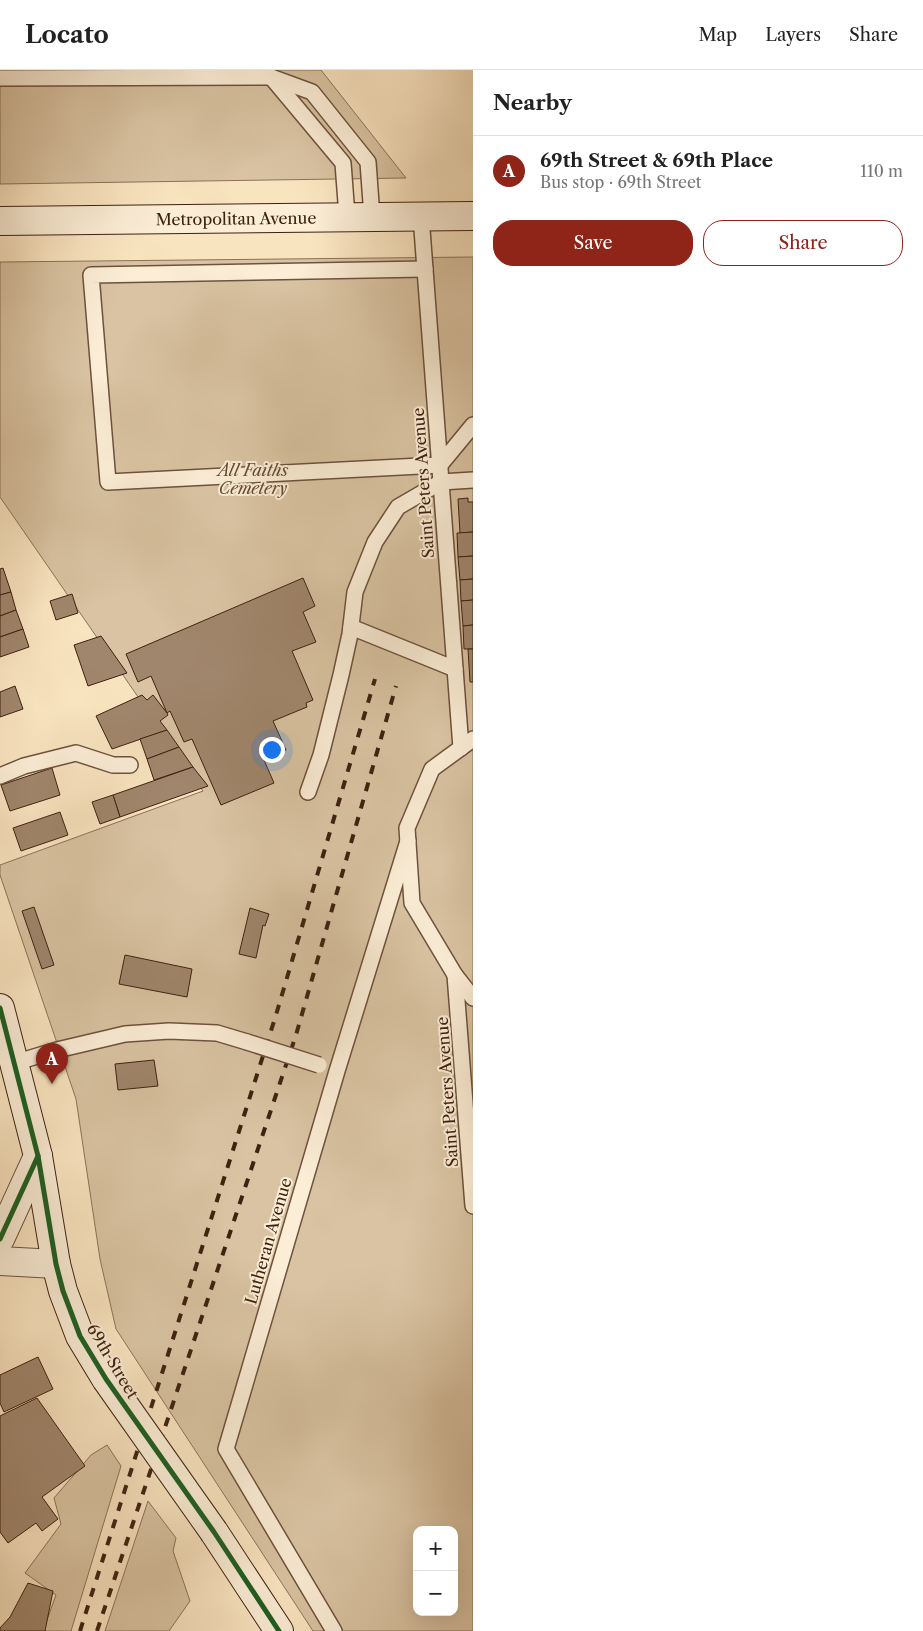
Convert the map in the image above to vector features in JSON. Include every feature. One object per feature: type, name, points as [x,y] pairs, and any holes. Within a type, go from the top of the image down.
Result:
[{"type":"main road","name":"Metropolitan Avenue","points":[[0,221],[473,216]]},
{"type":"main road","name":"69th Street","points":[[0,1008],[38,1156],[56,1264],[63,1291],[80,1336],[106,1379],[214,1532],[279,1631]]},
{"type":"main road","points":[[0,1239],[38,1156]]},
{"type":"main road","points":[[0,1261],[56,1264]]},
{"type":"lane","points":[[0,78],[266,74],[312,92],[368,162],[360,217]]},
{"type":"lane","points":[[266,74],[343,163],[360,217]]},
{"type":"lane","name":"Saint Peters Avenue","points":[[421,216],[455,669],[467,744]]},
{"type":"lane","points":[[425,269],[91,275],[108,482],[440,466],[473,425]]},
{"type":"lane","points":[[308,792],[320,755],[351,627],[355,592],[375,542],[398,507],[441,482],[473,480]]},
{"type":"lane","points":[[351,627],[455,669]]},
{"type":"lane","points":[[467,744],[432,769],[406,828],[412,903],[455,975],[473,998]]},
{"type":"lane","points":[[0,776],[24,766],[76,752],[113,765],[130,765]]},
{"type":"lane","name":"Lutheran Avenue","points":[[334,1631],[226,1448],[337,1070],[408,841]]},
{"type":"lane","name":"Saint Peters Avenue","points":[[455,975],[473,1206]]},
{"type":"lane","points":[[14,1063],[57,1050],[125,1034],[168,1030],[217,1032],[337,1070]]},
{"type":"green space","points":[[0,70],[321,70],[406,178],[0,184]]},
{"type":"green space","name":"All Faiths Cemetery","points":[[473,257],[473,1631],[313,1631],[116,1329],[100,1259],[76,1099],[0,875],[0,865],[203,791],[0,497],[0,262]]},
{"type":"green space","points":[[107,1445],[121,1466],[71,1631],[43,1631],[56,1595],[25,1573],[61,1524],[54,1498],[91,1455]]},
{"type":"green space","points":[[148,1501],[176,1538],[173,1551],[190,1601],[169,1631],[105,1631]]},
{"type":"building","points":[[468,498],[468,502],[473,502],[473,532],[460,533],[458,499]]},
{"type":"building","points":[[473,532],[473,556],[458,557],[457,533]]},
{"type":"building","points":[[473,556],[473,579],[460,580],[458,557]]},
{"type":"building","points":[[3,568],[11,592],[0,595],[0,569]]},
{"type":"building","points":[[303,578],[315,606],[303,612],[316,642],[292,651],[313,700],[306,703],[307,707],[273,721],[286,750],[264,760],[274,783],[221,805],[192,739],[184,742],[170,711],[167,713],[151,676],[138,682],[126,654]]},
{"type":"building","points":[[473,579],[473,600],[461,601],[460,580]]},
{"type":"building","points":[[11,592],[16,610],[0,616],[0,595]]},
{"type":"building","points":[[72,594],[78,613],[56,620],[50,601]]},
{"type":"building","points":[[473,600],[473,625],[463,626],[461,601]]},
{"type":"building","points":[[16,610],[23,629],[0,637],[0,616]]},
{"type":"building","points":[[473,625],[473,649],[464,649],[463,626]]},
{"type":"building","points":[[23,629],[29,647],[0,657],[0,637]]},
{"type":"building","points":[[101,636],[127,673],[88,686],[74,645]]},
{"type":"building","points":[[468,649],[473,649],[473,682],[470,682]]},
{"type":"building","points":[[15,686],[23,709],[0,717],[0,692]]},
{"type":"building","points":[[142,695],[147,700],[153,695],[167,713],[168,715],[160,721],[167,730],[112,749],[96,716]]},
{"type":"building","points":[[167,730],[179,747],[147,759],[140,739]]},
{"type":"building","points":[[179,747],[193,767],[154,780],[147,759]]},
{"type":"building","points":[[193,767],[208,786],[120,817],[113,795]]},
{"type":"building","points":[[52,768],[60,795],[10,811],[1,785]]},
{"type":"building","points":[[113,795],[120,817],[100,824],[92,802]]},
{"type":"building","points":[[60,812],[68,835],[21,851],[13,828]]},
{"type":"building","points":[[34,907],[54,965],[42,969],[22,911]]},
{"type":"building","points":[[250,908],[269,914],[265,926],[263,925],[256,958],[239,954]]},
{"type":"building","points":[[125,955],[192,969],[187,997],[119,984]]},
{"type":"building","points":[[154,1060],[158,1086],[118,1090],[115,1064]]},
{"type":"building","points":[[38,1357],[53,1389],[4,1412],[0,1403],[0,1375]]},
{"type":"building","points":[[37,1398],[85,1466],[42,1497],[58,1519],[42,1531],[36,1523],[8,1543],[0,1532],[0,1416]]},
{"type":"building","points":[[28,1583],[53,1591],[45,1631],[0,1631],[0,1628],[10,1617]]},
{"type":"railway","points":[[80,1631],[276,1015],[375,679]]},
{"type":"railway","points":[[97,1631],[296,1035],[396,686]]},
{"type":"cycle path","points":[[0,1008],[38,1156],[56,1264],[63,1291],[80,1336],[106,1379],[214,1532],[279,1631]]},
{"type":"cycle path","points":[[0,1239],[38,1156]]},
{"type":"place","name":"69th Street & 69th Place","points":[[52,1084]]}]
